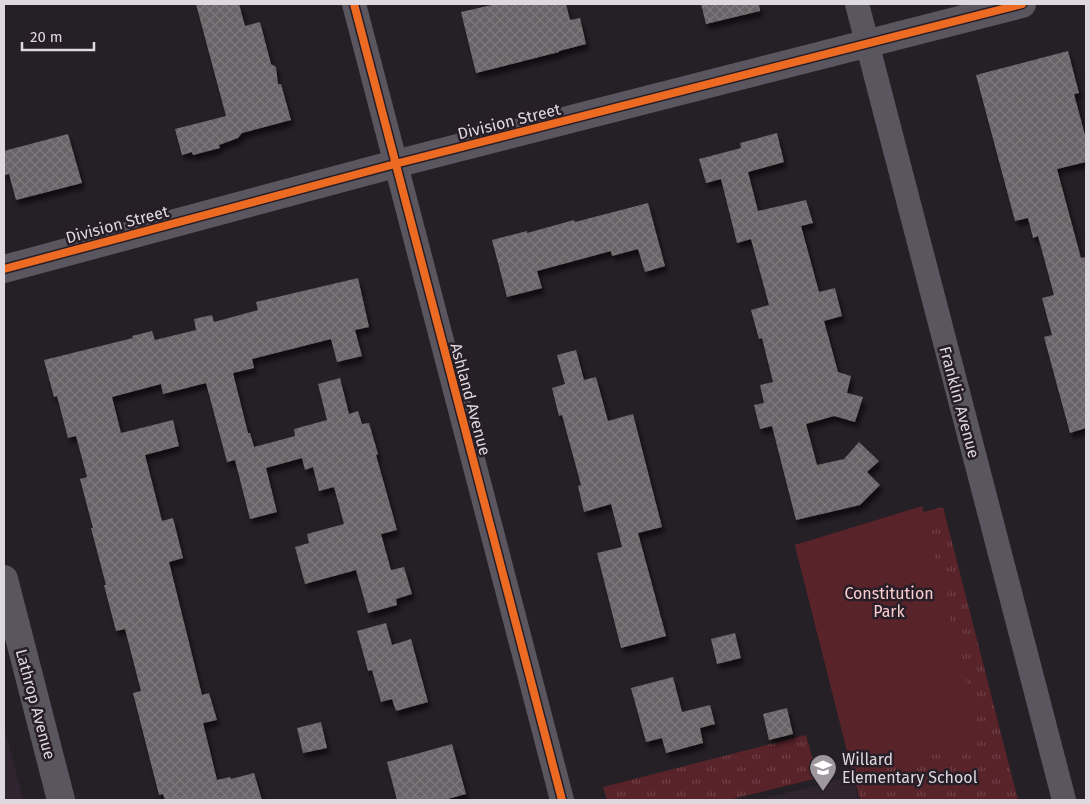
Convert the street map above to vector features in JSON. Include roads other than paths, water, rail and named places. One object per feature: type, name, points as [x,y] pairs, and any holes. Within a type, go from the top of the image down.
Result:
[{"type":"street","name":"Ashland Avenue","points":[[354,4],[562,800]]},
{"type":"street","name":"Franklin Avenue","points":[[856,4],[1064,800]]},
{"type":"street","name":"Division Street","points":[[4,268],[396,164],[1022,4]]},
{"type":"street","name":"Lathrop Avenue","points":[[4,579],[61,800]]},
{"type":"place","name":"Willard Elementary School","points":[[823,792]]},
{"type":"park label","name":"Constitution Park","points":[[889,602]]}]
